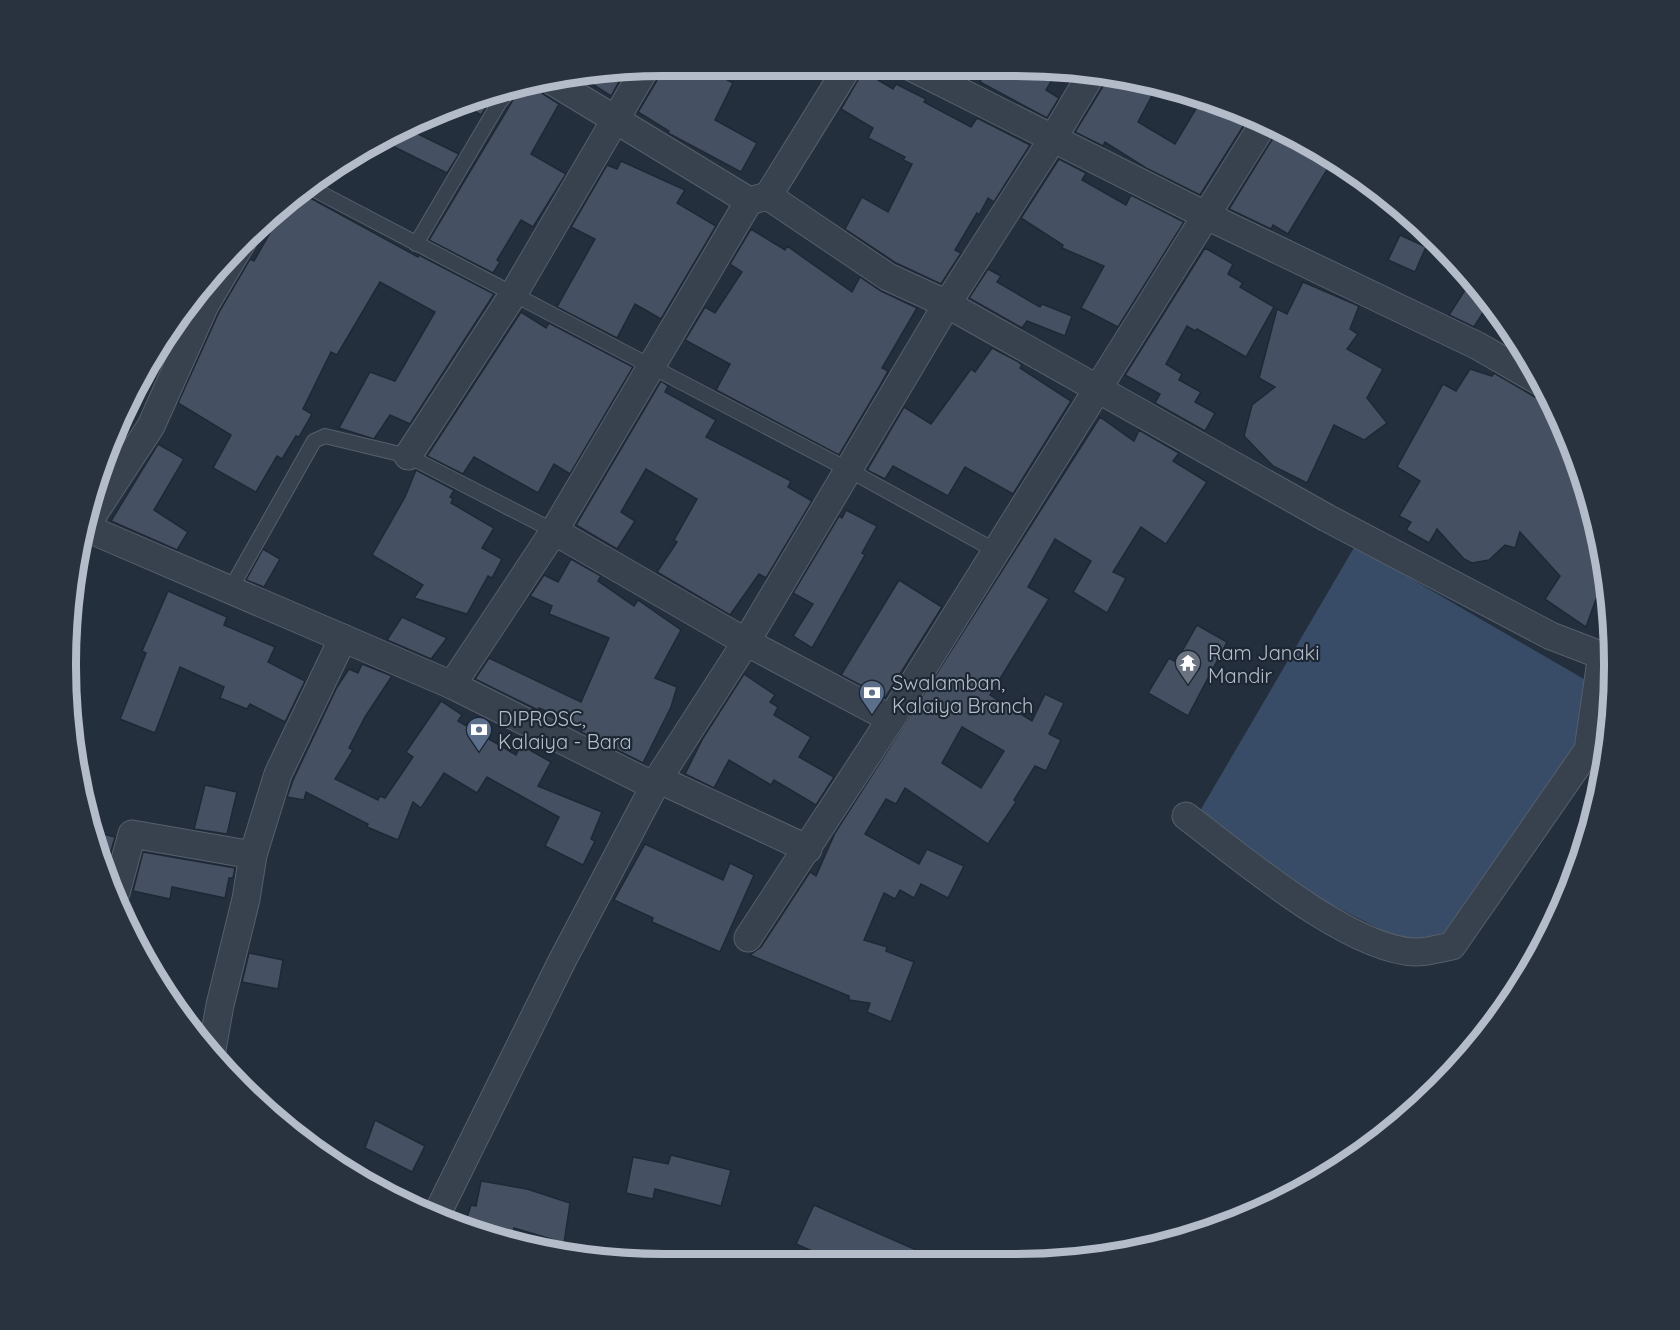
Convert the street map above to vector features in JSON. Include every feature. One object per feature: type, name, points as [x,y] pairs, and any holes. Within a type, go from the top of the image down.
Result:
[{"type":"street","points":[[452,685],[554,531],[651,368],[758,199],[842,76]]},
{"type":"street","points":[[928,76],[1052,140],[1478,346],[1527,374]]},
{"type":"street","points":[[408,456],[514,293],[640,77]]},
{"type":"street","points":[[440,1209],[562,961],[656,782],[746,642],[947,304],[1087,81]]},
{"type":"street","points":[[561,86],[758,199],[888,277],[947,304],[1327,518],[1551,636],[1604,656]]},
{"type":"street","points":[[748,938],[891,719],[1260,130]]},
{"type":"street","points":[[99,505],[151,426],[201,304]]},
{"type":"street","points":[[93,530],[452,685],[656,782],[808,849]]},
{"type":"street","points":[[554,531],[746,642],[891,719]]},
{"type":"street","points":[[213,1042],[246,899],[253,855],[278,774],[343,638]]},
{"type":"street","points":[[1186,816],[1292,897],[1376,944],[1416,952],[1452,946],[1588,750],[1604,668]]},
{"type":"street","points":[[119,885],[132,834],[253,855]]},
{"type":"lane","points":[[416,244],[502,100]]},
{"type":"lane","points":[[317,191],[847,469],[996,551]]},
{"type":"lane","points":[[230,590],[314,441],[325,436],[408,456],[554,531]]},
{"type":"water","points":[[1355,546],[1589,682],[1574,751],[1446,939],[1401,940],[1305,891],[1200,811]]},
{"type":"building","points":[[720,76],[733,83],[715,120],[757,143],[741,172],[668,133],[669,131],[638,112],[659,77]]},
{"type":"building","points":[[860,76],[871,76],[893,89],[896,84],[926,99],[924,102],[971,127],[977,118],[1030,145],[994,202],[988,198],[979,215],[977,213],[955,250],[961,253],[941,284],[896,263],[845,229],[862,197],[888,212],[912,164],[903,160],[905,157],[868,138],[873,128],[841,109]]},
{"type":"building","points":[[983,76],[1053,78],[1046,90],[1059,98],[1047,118],[980,82]]},
{"type":"building","points":[[621,79],[611,96],[589,82]]},
{"type":"building","points":[[1104,84],[1153,94],[1138,122],[1175,144],[1198,106],[1245,123],[1200,195],[1146,168],[1105,142],[1103,146],[1075,132]]},
{"type":"building","points":[[541,90],[559,104],[531,154],[566,174],[533,227],[521,220],[497,260],[500,262],[493,273],[429,240],[515,96]]},
{"type":"building","points":[[488,104],[481,115],[472,110]]},
{"type":"building","points":[[415,132],[459,154],[447,173],[390,145]]},
{"type":"building","points":[[1274,137],[1328,167],[1288,234],[1273,225],[1271,229],[1229,209]]},
{"type":"building","points":[[1059,159],[1086,173],[1082,180],[1126,205],[1131,195],[1184,222],[1118,327],[1081,308],[1104,266],[1062,248],[1063,245],[1021,218]]},
{"type":"building","points":[[621,161],[685,190],[677,203],[716,226],[661,319],[635,304],[617,338],[557,307],[595,239],[571,227],[607,165],[617,169]]},
{"type":"building","points":[[308,197],[418,257],[419,255],[494,294],[410,424],[390,415],[374,439],[339,428],[370,372],[395,381],[435,312],[380,282],[337,355],[331,352],[303,409],[312,414],[299,437],[296,436],[282,459],[277,456],[256,492],[213,468],[231,435],[178,403],[219,312],[250,259],[254,261],[274,226]]},
{"type":"building","points":[[751,229],[785,250],[787,246],[852,292],[860,277],[881,291],[917,308],[882,368],[888,371],[839,455],[716,390],[730,364],[685,340],[705,307],[715,313],[742,272],[730,264]]},
{"type":"building","points":[[1400,235],[1426,247],[1415,272],[1388,260]]},
{"type":"building","points":[[1205,248],[1233,264],[1228,274],[1243,283],[1240,287],[1274,307],[1246,357],[1197,329],[1195,331],[1187,326],[1166,364],[1182,374],[1179,380],[1201,392],[1195,402],[1215,413],[1205,431],[1155,403],[1160,394],[1125,375]]},
{"type":"building","points":[[988,269],[1001,276],[997,282],[1040,307],[1042,304],[1072,316],[1065,336],[1027,321],[1022,328],[969,298]]},
{"type":"building","points":[[1303,282],[1359,306],[1350,329],[1358,334],[1347,349],[1383,369],[1367,398],[1387,423],[1364,440],[1334,425],[1307,483],[1273,466],[1244,436],[1252,405],[1275,387],[1259,378],[1277,309],[1287,314]]},
{"type":"building","points":[[1466,288],[1484,310],[1474,327],[1449,315]]},
{"type":"building","points":[[521,312],[546,328],[549,323],[633,367],[570,474],[554,464],[538,493],[474,457],[463,474],[427,456]]},
{"type":"building","points":[[992,348],[1017,361],[1022,365],[1020,368],[1071,401],[1013,494],[965,467],[948,496],[893,466],[885,479],[867,470],[904,407],[931,424],[971,369],[975,372]]},
{"type":"building","points":[[166,353],[155,379],[151,378]]},
{"type":"building","points":[[1470,369],[1492,376],[1494,373],[1539,397],[1559,440],[1572,476],[1592,550],[1599,601],[1596,599],[1586,627],[1545,599],[1560,576],[1520,532],[1515,548],[1505,545],[1489,560],[1472,563],[1464,559],[1437,529],[1429,543],[1406,530],[1411,522],[1399,516],[1420,481],[1397,467],[1443,384],[1456,391]]},
{"type":"building","points":[[661,381],[668,386],[665,392],[716,420],[706,437],[791,481],[788,487],[812,501],[766,578],[759,574],[730,615],[657,572],[677,542],[674,540],[697,499],[646,469],[621,512],[635,521],[617,549],[576,525]]},
{"type":"building","points":[[1100,417],[1134,441],[1139,430],[1179,453],[1173,461],[1207,482],[1166,544],[1141,527],[1113,572],[1126,578],[1107,613],[1073,592],[1091,561],[1055,539],[1028,587],[1049,599],[990,695],[1032,721],[1045,694],[1064,703],[1049,734],[1061,740],[1046,771],[1035,766],[1014,800],[1016,802],[988,844],[905,788],[896,804],[886,799],[865,834],[919,864],[927,849],[964,866],[948,898],[921,884],[914,898],[900,890],[895,899],[884,893],[864,940],[887,947],[886,951],[914,962],[891,1022],[867,1012],[870,1003],[849,1000],[849,996],[750,955],[761,947],[810,872],[816,876],[835,833]],"holes":[[[962,727],[1004,751],[981,788],[942,763]]]},
{"type":"building","points":[[128,425],[131,427],[119,447]]},
{"type":"building","points":[[158,444],[184,459],[154,510],[188,532],[177,550],[111,521]]},
{"type":"building","points":[[416,470],[454,490],[450,497],[453,499],[451,503],[494,528],[482,548],[502,559],[492,578],[488,576],[467,614],[414,598],[423,585],[372,555],[405,497]]},
{"type":"building","points":[[846,510],[877,526],[862,553],[865,555],[812,648],[793,636],[813,604],[793,593],[839,516],[842,518]]},
{"type":"building","points":[[263,549],[280,559],[264,587],[246,580]]},
{"type":"building","points":[[571,559],[601,576],[598,581],[634,606],[638,600],[681,630],[655,678],[677,687],[671,707],[643,763],[581,732],[583,727],[539,708],[538,710],[475,679],[489,658],[581,702],[609,638],[549,614],[552,606],[530,596],[544,575],[558,582]]},
{"type":"building","points":[[899,580],[942,607],[885,698],[841,675]]},
{"type":"building","points":[[168,591],[227,617],[224,625],[275,647],[268,662],[305,681],[285,722],[250,704],[247,709],[220,698],[224,687],[180,667],[155,733],[120,719],[146,653],[142,651]]},
{"type":"building","points":[[402,617],[447,638],[431,659],[387,640]]},
{"type":"building","points":[[1197,625],[1227,642],[1188,716],[1148,693],[1169,658],[1176,662]]},
{"type":"building","points":[[362,664],[392,676],[365,717],[349,748],[353,750],[335,779],[378,800],[380,796],[385,798],[413,757],[406,752],[441,701],[462,715],[458,721],[516,755],[521,745],[551,762],[538,786],[602,812],[591,839],[595,841],[583,865],[545,846],[559,817],[487,777],[477,793],[444,773],[421,808],[413,802],[398,840],[367,827],[368,824],[306,792],[304,800],[287,797],[337,687],[349,669],[358,673]]},
{"type":"building","points":[[744,674],[775,695],[770,702],[778,707],[774,715],[811,737],[799,757],[834,777],[816,805],[774,780],[771,785],[729,760],[714,788],[685,774],[703,738]]},
{"type":"building","points":[[205,785],[237,792],[227,834],[194,829]]},
{"type":"building","points":[[102,834],[115,837],[109,857]]},
{"type":"building","points":[[645,844],[723,880],[730,863],[754,875],[720,952],[652,922],[653,918],[614,900]]},
{"type":"building","points":[[143,852],[235,868],[233,878],[229,878],[225,898],[172,887],[170,899],[133,891]]},
{"type":"building","points":[[249,953],[283,960],[278,989],[242,982]]},
{"type":"building","points":[[375,1120],[425,1146],[412,1172],[365,1148]]},
{"type":"building","points":[[671,1155],[731,1170],[721,1206],[655,1189],[653,1199],[626,1193],[633,1157],[668,1164]]},
{"type":"building","points":[[481,1181],[527,1189],[570,1203],[564,1243],[514,1228],[513,1233],[467,1219],[471,1205],[476,1206]]},
{"type":"building","points":[[814,1205],[926,1254],[819,1254],[796,1244]]},
{"type":"place","name":"Ram Janaki Mandir","points":[[1188,686]]},
{"type":"place","name":"Swalamban, Kalaiya Branch","points":[[872,716]]},
{"type":"place","name":"DIPROSC, Kalaiya - Bara","points":[[479,753]]}]
